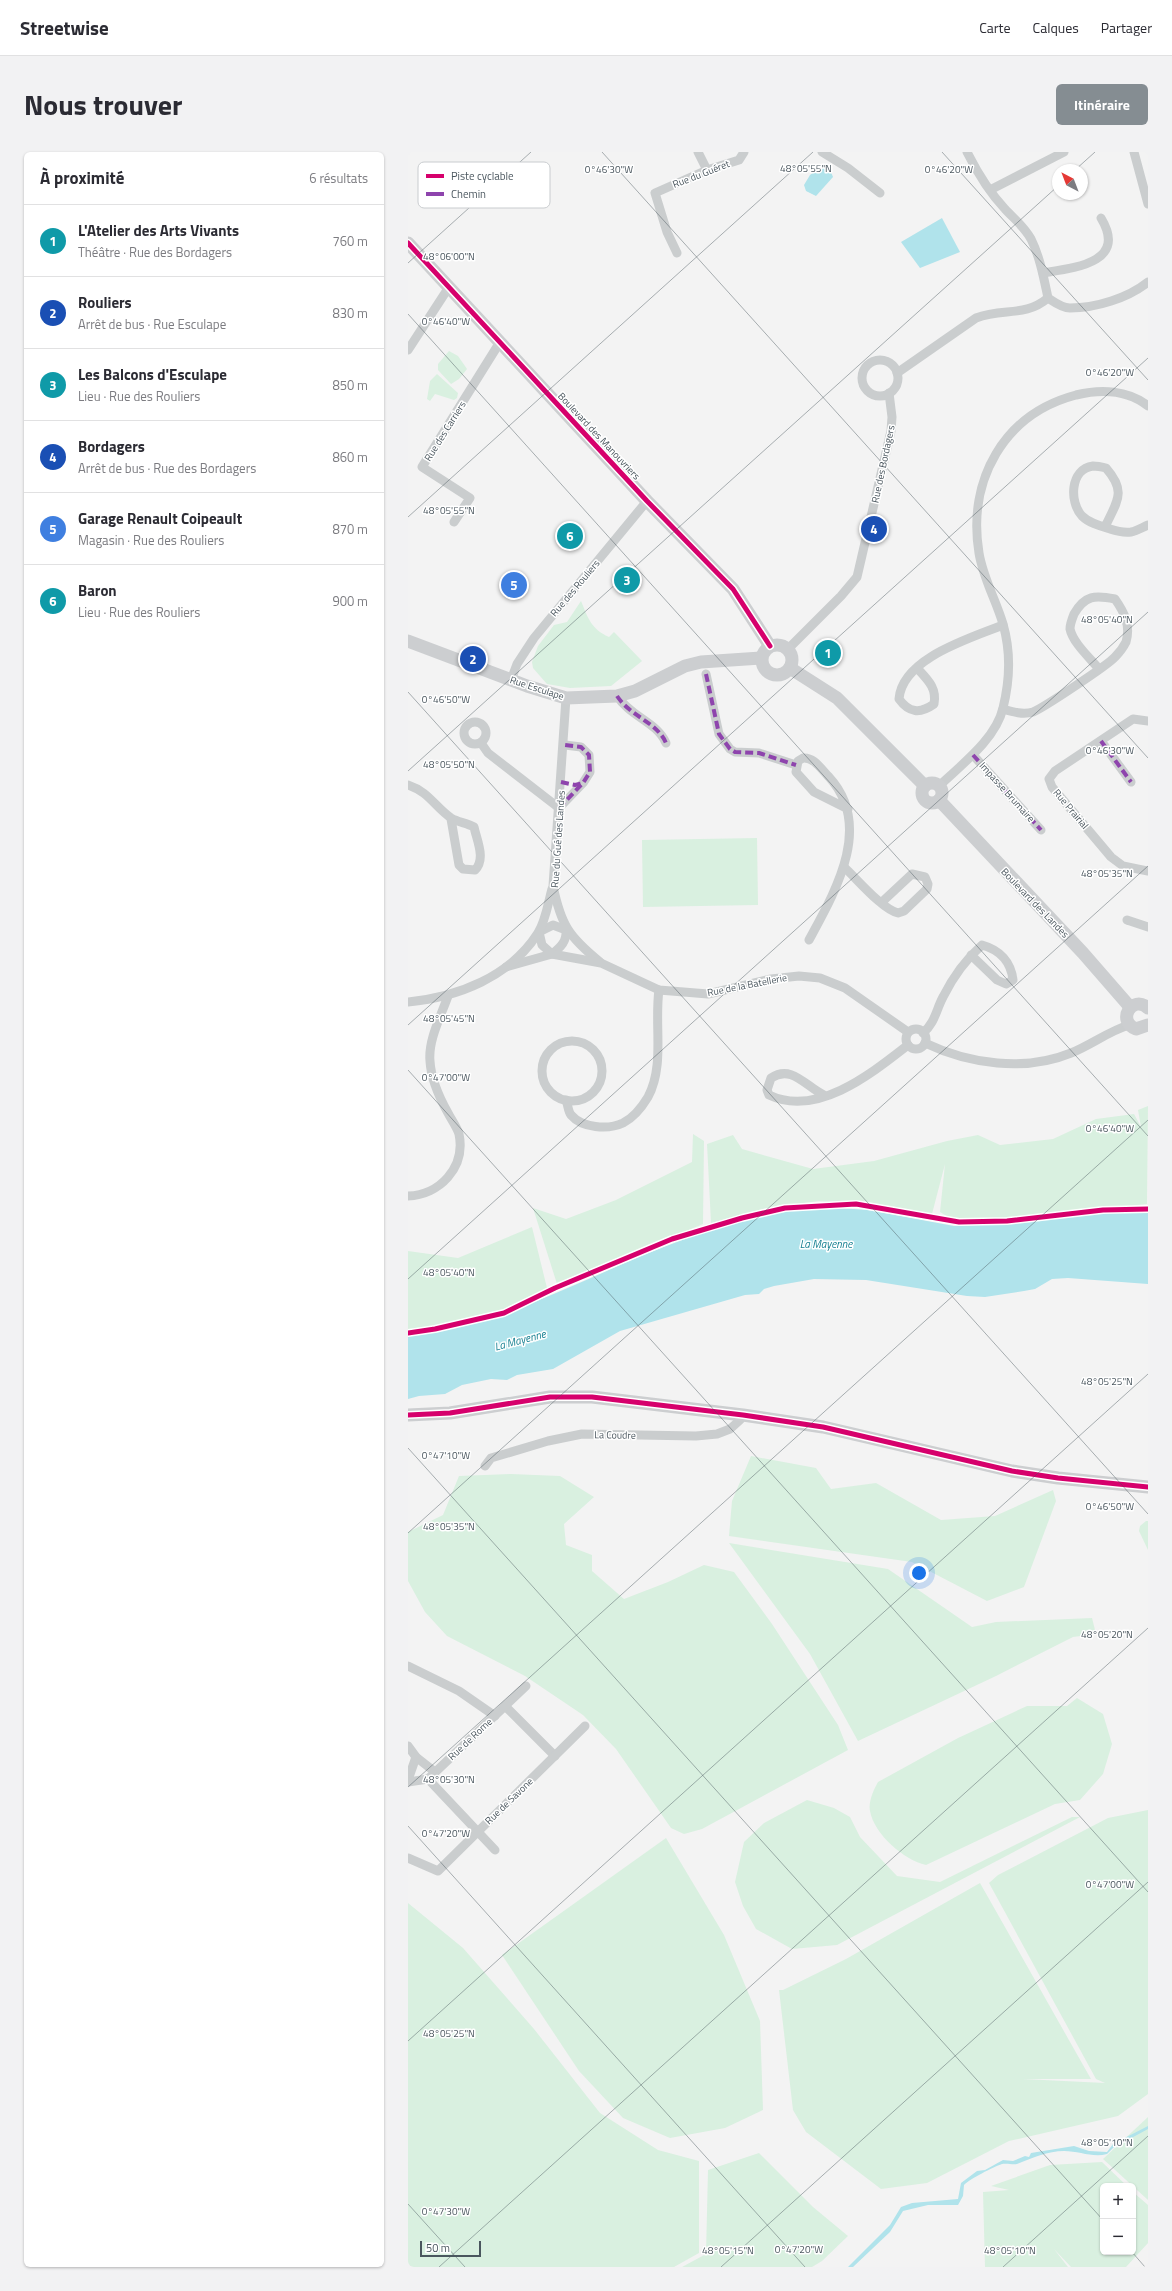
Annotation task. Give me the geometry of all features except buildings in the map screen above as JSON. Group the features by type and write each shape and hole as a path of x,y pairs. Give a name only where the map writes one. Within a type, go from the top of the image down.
{"street":[{"path":"698,152 707,170"},
{"name":"Rue du Guéret","path":"677,252 667,232 655,193 707,170 739,160 744,152"},
{"path":"822,152 833,154 880,193"},
{"path":"967,152 990,190 1004,208 1025,230 1031,240 1043,273 1048,298"},
{"path":"990,190 1064,152"},
{"path":"1134,152 1148,204"},
{"path":"1043,273 1084,265 1098,258 1106,250 1110,240 1108,230 1101,218"},
{"name":"Boulevard des Manouvriers","path":"408,243 647,501 732,589 747,608 770,646"},
{"path":"1048,298 1070,308 1101,304 1135,292 1148,282"},
{"path":"408,350 448,287"},
{"path":"897,373 976,318 996,312 1032,309 1048,298"},
{"name":"Rue des Carriers","path":"454,522 470,498 422,467 500,342"},
{"path":"880,360 891,364 897,373 896,385 889,393 877,396 867,390 862,380 865,368 869,364 880,360"},
{"path":"939,786 986,741 1003,709 1010,661 1003,625 985,577 976,532 977,509 983,486 997,451 1012,430 1029,416 1067,398 1100,391 1124,394 1147,403"},
{"name":"Rue des Bordagers","path":"788,649 841,596 857,576 891,431 892,417 889,393"},
{"path":"1105,528 1118,498 1119,487 1106,468 1092,466 1080,473 1074,483 1075,501 1081,515 1092,523 1105,528 1130,532 1148,525"},
{"name":"Rue des Rouliers","path":"511,680 517,664 534,638 647,501"},
{"path":"1003,709 1021,713 1034,712 1099,669 1115,658 1126,642 1128,624 1124,611 1115,599 1101,596 1086,599 1079,606 1072,620 1070,629 1075,639 1099,669"},
{"path":"917,668 935,689 935,697 934,704 925,710 915,712 906,707 899,699 900,690 906,677 917,668 931,657 949,647 1003,625"},
{"name":"Rue Esculape","path":"408,641 547,693 566,698 617,696 634,691 685,666 701,662 761,658"},
{"path":"779,644 788,649 792,658 790,668 782,674 771,674 763,668 761,658 770,646 779,644"},
{"path":"790,668 837,698 925,786"},
{"path":"706,674 718,734 730,749 739,752 759,753 796,765"},
{"path":"617,696 625,708 662,733 666,743"},
{"name":"Rue du Gué des Landes","path":"566,698 565,745 553,886 558,910 566,930 601,963"},
{"name":"Rue Prairial","path":"1148,721 1133,719 1055,771 1049,780 1052,787 1112,857 1123,866 1148,871"},
{"path":"1102,740 1130,782"},
{"path":"481,743 488,754 559,808 583,783 590,772 590,755 581,748 565,745"},
{"name":"Impasse Brumaire","path":"973,755 1041,830"},
{"path":"809,940 835,893 844,867 850,826 848,809 837,786 812,760 802,758 796,765 796,772 814,792 848,809"},
{"path":"561,782 575,785 583,783"},
{"path":"934,783 939,786 942,795 939,800 930,803 924,800 922,794 925,786 934,783"},
{"path":"408,784 427,794 452,819 467,823 474,827 481,859 475,870 463,869 459,865 452,819"},
{"name":"Boulevard des Landes","path":"939,800 1083,953 1130,1007"},
{"path":"844,867 882,902 893,912 898,913 904,911 927,889 928,884 925,877 912,874 882,902"},
{"name":"Rue de la Batellerie","path":"506,967 539,932 553,886"},
{"path":"1126,920 1148,927"},
{"path":"553,925 566,930 564,943 552,954 542,945 539,932 553,925"},
{"path":"923,1033 934,1021 949,986 971,955 982,945 992,948 1011,966 1013,980 1006,984 997,980 971,955"},
{"name":"Rue de la Batellerie","path":"408,1002 448,996 471,988 506,967 552,954 601,963 659,990 708,994 771,979 799,976 820,978 845,988 908,1032"},
{"path":"566,1100 570,1113 576,1119 600,1127 623,1123 640,1110 649,1095 655,1075 658,1056 656,1008 659,990"},
{"path":"408,1196 421,1196 444,1184 453,1171 460,1146 459,1133 442,1102 432,1077 430,1060 433,1040 448,996"},
{"path":"1148,1008 1137,1004 1130,1007 1126,1018 1129,1025 1136,1029 1148,1025"},
{"path":"925,1043 960,1057 999,1064 1035,1063 1068,1054 1129,1025"},
{"path":"918,1029 923,1033 925,1043 917,1049 908,1045 906,1039 908,1032 918,1029"},
{"path":"572,1041 583,1043 592,1049 599,1057 602,1068 601,1079 596,1089 588,1096 577,1100 566,1100 556,1096 548,1089 543,1079 544,1062 552,1048 561,1043 572,1041"},
{"path":"824,1095 813,1089 801,1077 784,1073 771,1078 767,1090 769,1095 795,1103 807,1102 824,1095 837,1093 865,1077 908,1045"},
{"path":"408,1415 450,1413 550,1397 592,1397 743,1415 822,1427 1012,1471 1058,1478 1148,1486"},
{"name":"La Coudre","path":"486,1466 491,1458 548,1441 582,1434 696,1436 717,1434 730,1429 740,1420 743,1415"},
{"path":"408,1666 459,1691 495,1716"},
{"name":"Rue de Rome","path":"428,1780 526,1686"},
{"path":"505,1706 555,1756"},
{"name":"Rue de Savone","path":"408,1858 438,1871 585,1726"},
{"path":"408,1746 416,1757 435,1772"},
{"path":"416,1757 408,1781 428,1780 495,1850"}],"green space":[{"path":"449,351 458,356 467,369 459,379 451,384 438,370 438,364"},
{"path":"437,374 458,393 457,398 454,400 435,394 430,401 427,399 430,381"},
{"path":"581,601 588,618 594,627 609,637 614,632 642,661 611,686 570,688 547,684 533,668 532,662 538,646 554,625 567,622"},
{"path":"757,838 758,905 643,907 642,840"},
{"path":"1148,1106 1147,1204 1005,1218 950,1218 940,1212 945,1164 932,1214 819,1201 763,1209 711,1223 707,1144 733,1135 742,1149 813,1169 874,1161 947,1141 978,1135 1000,1145 1053,1139 1096,1119 1134,1114 1141,1127 1138,1110"},
{"path":"693,1134 704,1141 703,1224 557,1284 533,1208 566,1219 616,1200 692,1162"},
{"path":"532,1227 547,1288 503,1311 408,1331 408,1251 458,1258"},
{"path":"751,1456 816,1468 831,1489 876,1483 941,1520 995,1516 1053,1490 1056,1501 1024,1587 987,1601 912,1562 729,1536 732,1501"},
{"path":"511,1474 560,1476 594,1497 564,1524 566,1545 592,1555 592,1571 624,1599 668,1582 704,1565 734,1572 772,1624 838,1725 848,1750 702,1829 684,1834 671,1828 616,1749 583,1715 525,1676 447,1636 425,1612 408,1581 408,1532 443,1515 459,1476"},
{"path":"1148,1521 1148,1550 1139,1531 1140,1526"},
{"path":"729,1543 888,1569 972,1627 996,1622 1092,1618 1096,1634 1073,1637 996,1676 858,1741 810,1654"},
{"path":"1077,1698 1103,1714 1112,1744 1103,1774 1080,1800 1055,1804 926,1865 909,1858 900,1852 891,1845 877,1828 870,1811 870,1804 878,1782 958,1738 1027,1706 1067,1706"},
{"path":"807,1800 834,1808 850,1817 860,1837 897,1876 940,1882 1072,1817 1080,1817 837,1945 792,1949 756,1929 743,1906 735,1882 744,1842 764,1823"},
{"path":"1148,1810 1148,2094 1118,2116 1009,2141 927,2183 881,2189 806,2132 793,2110 779,1990 783,1990 846,1959 980,1883 1091,2079 1023,2079 1105,2083 1096,2079 989,1883 998,1875 1108,1818"},
{"path":"666,1838 724,1935 760,2021 763,2110 725,2128 670,2138 623,2118 579,2071 502,1955"},
{"path":"408,1903 463,1948 534,2029 600,2113 658,2150 699,2161 699,2253 674,2267 408,2267"},
{"path":"1148,2117 1148,2200 1136,2189 1136,2183 1129,2183 1103,2159"},
{"path":"759,2153 813,2207 848,2236 822,2261 812,2267 682,2267 706,2254 708,2170"},
{"path":"1102,2162 1124,2183 1100,2183 1100,2255 1136,2255 1136,2195 1148,2205 1148,2243 1126,2267 1071,2267 1054,2249 1068,2267 985,2267 983,2192 1009,2190 991,2186 1050,2165"}],"water":[{"path":"821,166 831,172 833,177 816,196 806,191 804,185 810,175"},
{"path":"942,218 960,252 920,268 901,242"},
{"name":"La Mayenne","path":"823,1207 868,1210 954,1226 1002,1224 1096,1212 1148,1212 1148,1284 1068,1278 1052,1279 1035,1289 985,1297 967,1296 866,1280 814,1279 774,1286 764,1289 759,1294 745,1295 620,1331 553,1369 517,1375 507,1380 491,1379 462,1385 445,1394 419,1396 408,1399 408,1336 458,1327 507,1312 530,1304 681,1240 737,1222 794,1210"},
{"path":"1148,2126 1148,2129 1113,2148 1107,2154 1091,2155 1070,2151 1058,2151 1040,2155 1017,2164 1002,2164 993,2168 964,2185 963,2196 958,2205 928,2205 903,2211 890,2232 853,2267 848,2267 890,2225 901,2207 912,2203 958,2199 961,2183 977,2171 985,2170 1003,2160 1013,2161 1025,2156 1029,2157 1031,2153 1074,2146 1089,2151 1107,2152 1113,2144"}],"marked path":[{"path":"706,674 719,734 730,749 735,752 759,753 796,765"},
{"path":"617,696 629,709 657,730 666,743"},
{"path":"1101,741 1131,782"},
{"path":"559,808 583,783 590,772 589,755 581,747 565,745"},
{"path":"973,755 1041,830"},
{"path":"561,782 575,785 583,783"}],"cycle path":[{"path":"408,243 647,501 733,589 770,646"},
{"path":"408,1333 435,1329 504,1313 555,1288 672,1239 742,1218 785,1208 856,1204 959,1222 1007,1221 1103,1210 1148,1209"},
{"path":"408,1415 450,1413 550,1397 592,1397 743,1415 823,1427 1012,1471 1058,1478 1148,1487"}],"place":[{"name":"Bordagers","path":"874,529"},
{"name":"Baron","path":"570,536"},
{"name":"Les Balcons d'Esculape","path":"627,580"},
{"name":"Garage Renault Coipeault","path":"514,585"},
{"name":"L'Atelier des Arts Vivants","path":"828,653"},
{"name":"Rouliers","path":"473,659"}]}
